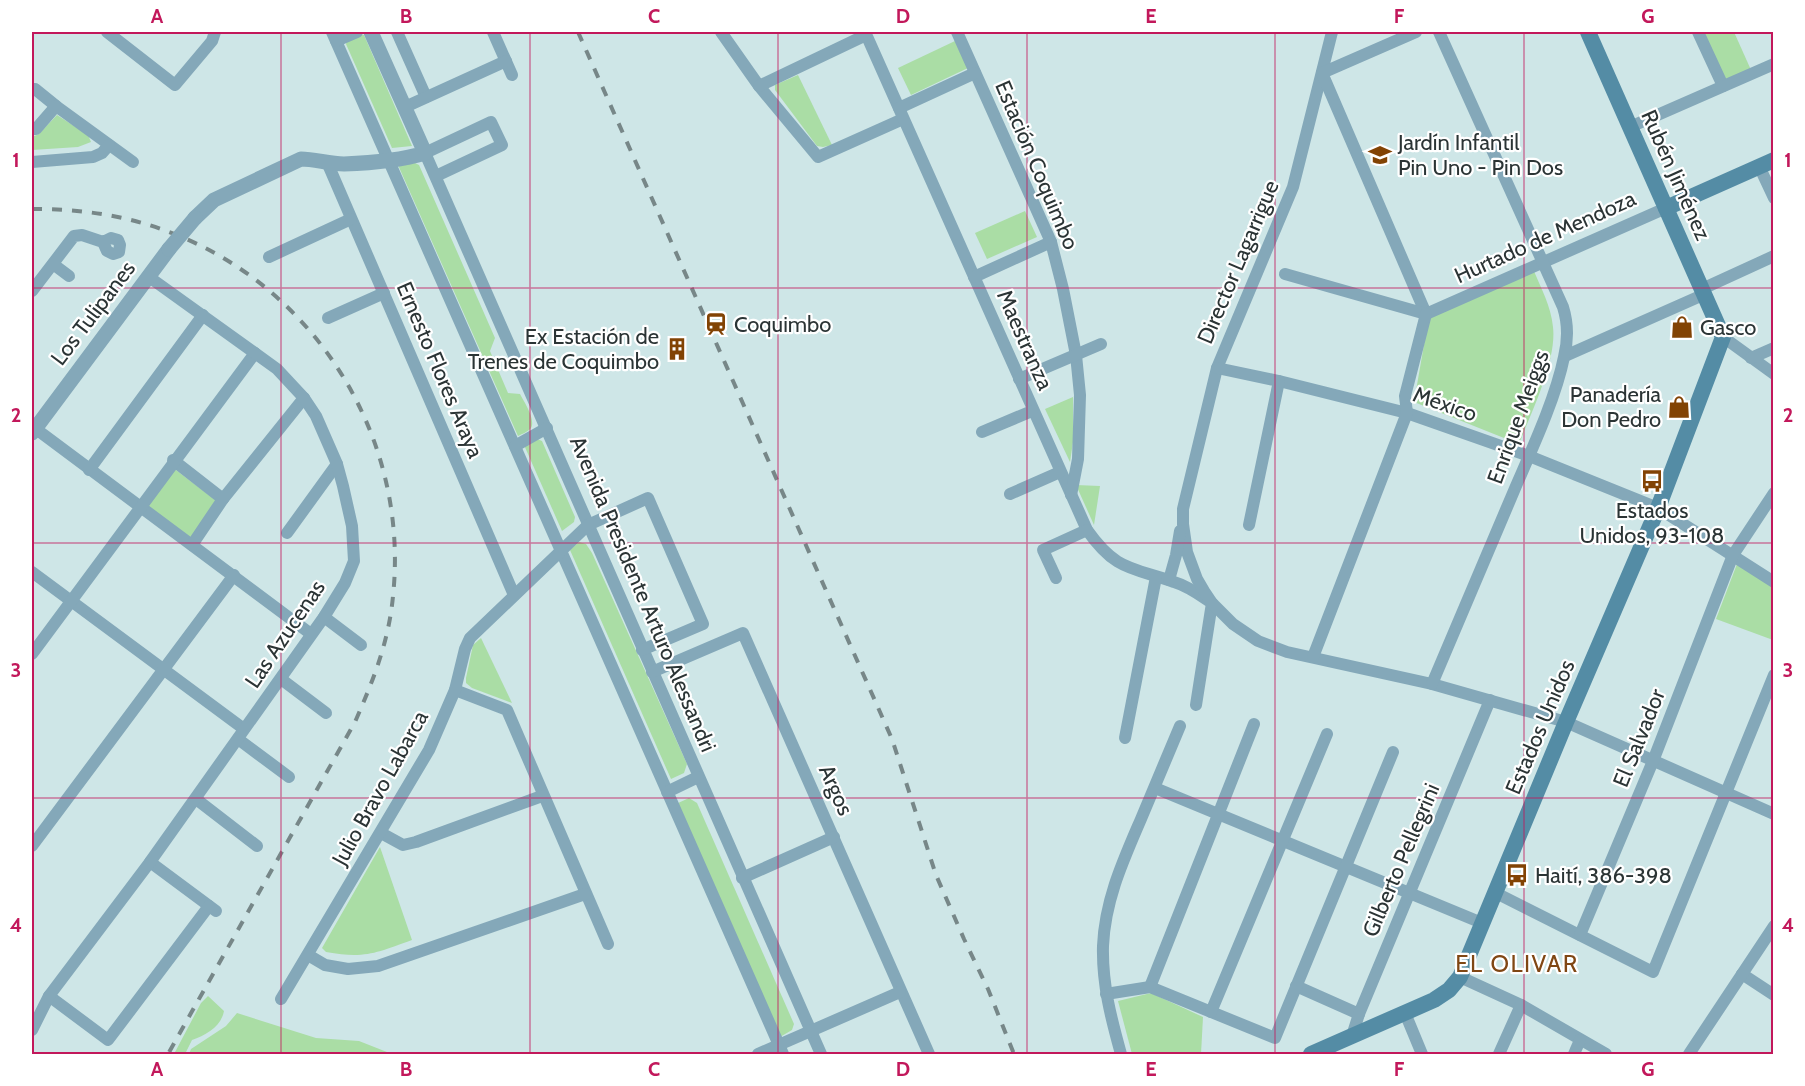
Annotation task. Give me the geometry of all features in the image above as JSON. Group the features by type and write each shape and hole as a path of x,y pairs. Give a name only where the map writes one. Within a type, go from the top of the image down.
{"main road":[{"name":"Rubén Jiménez","path":"1588,32 1723,337"},
{"name":"Hurtado de Mendoza","path":"1666,208 1766,163"},
{"name":"Estados Unidos","path":"1311,1054 1442,995 1460,977 1658,508 1723,337"}],"street":[{"path":"107,32 175,85 212,41 215,32"},
{"path":"357,32 334,36 781,1050"},
{"name":"Avenida Presidente Arturo Alessandri","path":"371,32 821,1054"},
{"path":"397,32 426,97"},
{"path":"493,32 512,75"},
{"path":"721,32 759,86 818,157 975,73"},
{"name":"Estación Coquimbo","path":"957,32 1051,242 1076,355 1080,395 1078,459 1071,496"},
{"name":"Director Lagarrigue","path":"1169,580 1176,555 1183,509 1217,368 1293,187 1332,32"},
{"path":"1313,657 1407,413 1405,396 1426,314 1322,73 1416,32"},
{"name":"Enrique Meiggs","path":"1432,684 1529,456 1557,383 1565,356 1567,319 1544,262 1439,32"},
{"path":"1698,32 1722,86"},
{"path":"759,86 866,33"},
{"name":"Maestranza","path":"866,33 1032,411 1087,530 1099,548 1130,569 1186,587 1212,603"},
{"path":"405,107 506,61"},
{"path":"1630,127 1773,64"},
{"path":"35,89 133,162"},
{"path":"32,129 36,129 56,106"},
{"path":"425,153 491,122 495,130 502,145 436,176"},
{"path":"32,162 93,157 102,153 109,145"},
{"name":"Los Tulipanes","path":"33,429 169,249 195,218 214,200 300,159 343,164 389,161 425,153"},
{"name":"Ernesto Flores Araya","path":"327,162 514,595"},
{"path":"1766,163 1773,198"},
{"name":"Hurtado de Mendoza","path":"1426,314 1666,208"},
{"path":"269,257 351,219"},
{"path":"32,291 74,236 82,235 103,242"},
{"path":"974,277 1051,242"},
{"path":"1565,356 1703,292 1773,256"},
{"path":"53,264 69,276"},
{"path":"1285,274 1426,314"},
{"name":"Las Azucenas","path":"32,1030 49,996 196,799 324,617 345,583 354,561 352,526 337,464 316,416 304,398 277,369 149,277"},
{"path":"328,318 384,293"},
{"path":"89,470 203,315"},
{"path":"1723,337 1773,374"},
{"path":"1019,379 1101,344"},
{"path":"1751,358 1773,348"},
{"path":"32,654 173,460 255,353"},
{"name":"México","path":"1217,368 1407,413 1529,456 1658,508 1773,582"},
{"path":"1249,525 1279,381"},
{"path":"192,545 223,499 304,398"},
{"path":"982,432 1032,411"},
{"name":"Avenida Presidente Arturo Alessandri","path":"515,446 547,428"},
{"path":"33,429 311,634"},
{"path":"173,460 223,499"},
{"path":"287,533 337,464"},
{"path":"1010,494 1060,472"},
{"name":"El Salvador","path":"1580,935 1653,761 1733,555 1773,493"},
{"name":"Julio Bravo Labarca","path":"281,999 429,750 455,690 470,638 588,525 648,498 703,624 642,650"},
{"name":"Director Lagarrigue","path":"1183,509 1185,538 1191,566 1212,603 1233,624 1258,641 1287,652 1432,684 1566,722 1773,814"},
{"path":"1056,578 1043,550 1087,530"},
{"path":"32,572 164,670 289,777"},
{"path":"32,846 234,575"},
{"path":"1125,738 1156,577"},
{"path":"1196,705 1212,603"},
{"path":"324,617 361,645"},
{"name":"Argos","path":"652,672 742,633 929,1054"},
{"path":"1494,892 1653,972 1773,675"},
{"path":"280,679 326,713"},
{"path":"455,690 507,710 542,796 608,944"},
{"name":"Gilberto Pellegrini","path":"1352,1036 1359,1014 1490,700"},
{"path":"1150,987 1254,724"},
{"path":"1121,1054 1106,994 1103,946 1110,896 1180,726"},
{"path":"1211,1012 1327,734"},
{"path":"1106,994 1150,987 1275,1038 1393,752"},
{"name":"Avenida Presidente Arturo Alessandri","path":"667,792 698,777"},
{"path":"1155,788 1482,923"},
{"path":"381,833 403,845 542,796"},
{"path":"196,799 257,846"},
{"path":"742,879 834,837"},
{"path":"49,996 108,1040 213,908 150,862"},
{"path":"308,955 325,965 348,969 378,966 585,894"},
{"path":"1689,1054 1773,926"},
{"path":"1742,974 1773,995"},
{"path":"1460,977 1521,1005 1606,1054"},
{"path":"1296,986 1359,1014"},
{"path":"758,1054 781,1050 810,1031 900,992"},
{"path":"1499,1054 1521,1005"},
{"path":"1405,1013 1422,1054"},
{"path":"1574,1054 1580,1040"}],"green space":[{"path":"1697,32 1734,32 1751,70 1720,84"},
{"path":"364,35 412,146 392,148 346,44 347,41"},
{"path":"955,41 968,68 911,95 898,68"},
{"path":"798,75 832,145 817,146 775,90 775,85"},
{"path":"57,115 88,135 91,142 78,147 32,150 32,137 39,134"},
{"path":"415,163 419,165 495,338 490,351 508,393 520,394 531,415 531,428 518,436 398,165"},
{"path":"1025,211 1037,237 987,259 975,233"},
{"path":"1533,269 1550,312 1553,340 1542,386 1519,444 1414,402 1429,316"},
{"path":"1073,397 1073,442 1070,462 1045,409"},
{"path":"537,439 542,441 575,517 574,522 562,531 524,445"},
{"path":"172,467 218,502 191,538 145,504"},
{"path":"1076,485 1100,486 1094,525"},
{"path":"579,542 586,544 592,553 687,764 684,773 671,779 570,550"},
{"path":"1737,564 1773,587 1773,640 1716,619"},
{"path":"481,638 512,703 472,688 466,683 473,645"},
{"path":"689,798 697,803 794,1024 792,1030 780,1037 676,804"},
{"path":"380,847 412,940 370,954 351,955 326,952 322,948"},
{"path":"1151,993 1203,1017 1201,1054 1132,1054 1118,1001"},
{"path":"208,996 224,1011 220,1022 207,1033 192,1040 185,1054 174,1054 201,1003"},
{"path":"237,1013 316,1038 359,1041 392,1054 189,1054 191,1049 226,1026"}],"railway":[{"path":"578,32 892,739 936,875 988,989 1014,1054"},
{"path":"32,209 97,213 161,229 215,253 264,286 306,326 340,372 367,424 385,479 394,536 393,596 388,629 374,676 355,722 168,1054"}],"place":[{"name":"Jardín Infantil Pin Uno - Pin Dos","path":"1380,155"},
{"name":"Coquimbo","path":"716,324"},
{"name":"Gasco","path":"1682,327"},
{"name":"Ex Estación de Trenes de Coquimbo","path":"677,349"},
{"name":"Panadería Don Pedro","path":"1679,407"},
{"name":"Estados Unidos, 93-108","path":"1652,481"},
{"name":"Haití, 386-398","path":"1517,875"}],"district":[{"name":"EL OLIVAR","path":"1517,963"}]}
